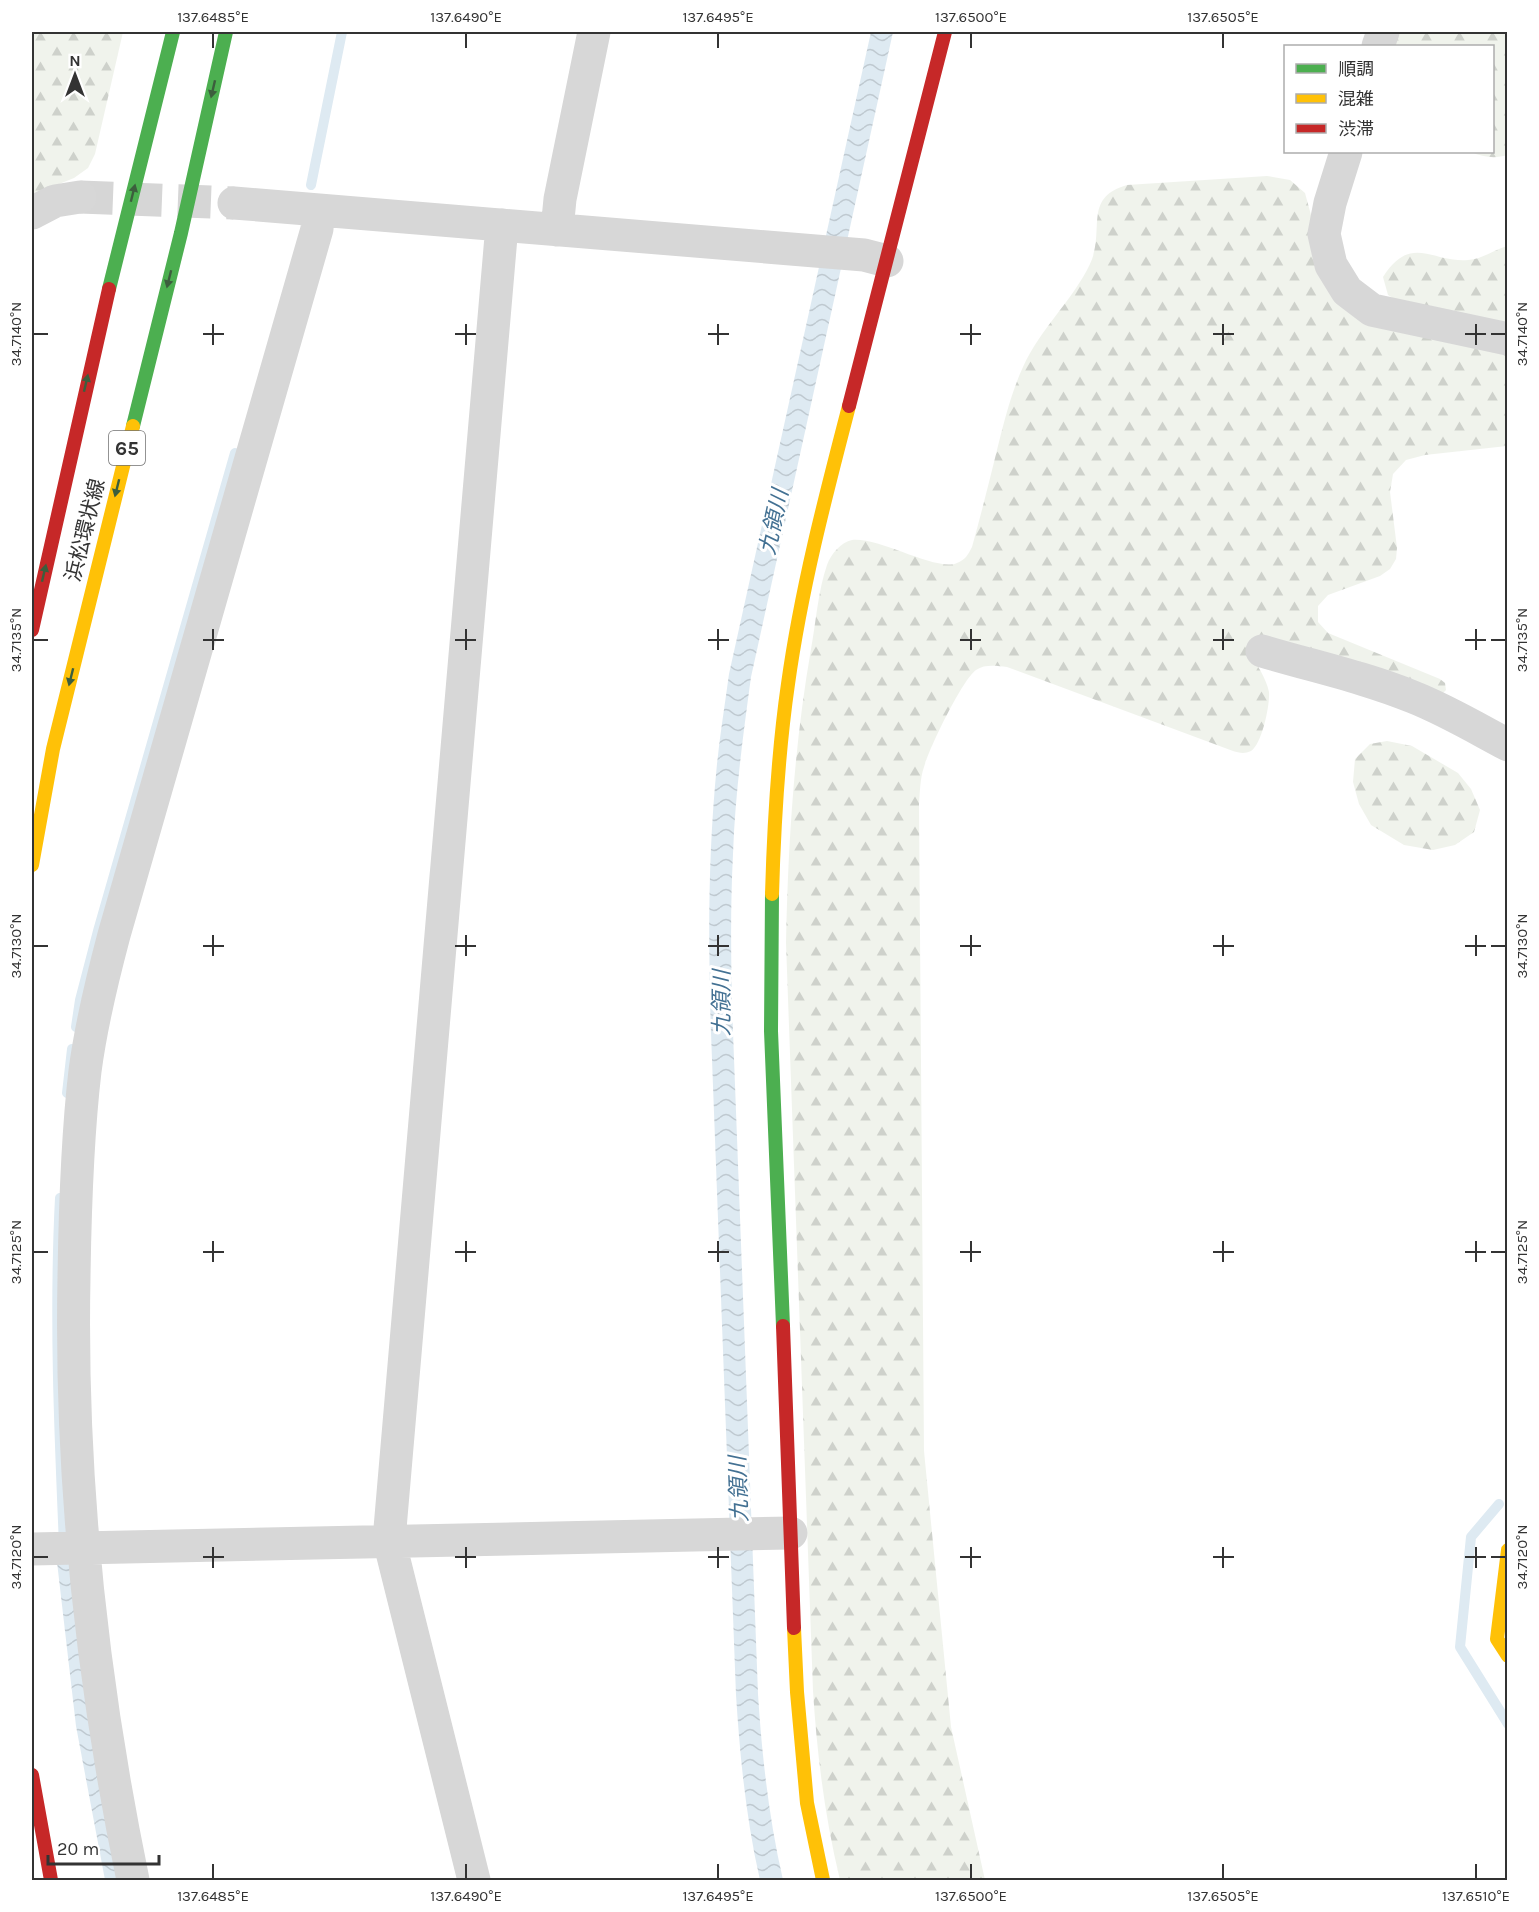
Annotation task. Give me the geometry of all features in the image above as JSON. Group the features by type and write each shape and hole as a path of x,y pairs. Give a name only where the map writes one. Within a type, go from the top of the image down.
{"street":[{"name":"浜松環状線","path":"32,630 97,337 173,32"},
{"name":"浜松環状線","path":"32,865 53,749 181,232 226,32"},
{"path":"557,230 560,200 594,32"},
{"path":"823,1881 807,1803 781,1533 769,943 771,856 778,769 803,596 825,499 945,32"},
{"path":"1346,153 1330,203 1324,234 1330,265 1347,291 1372,310 1508,339"},
{"path":"32,213 55,201 80,197"},
{"path":"234,203 864,255 886,261"},
{"path":"133,1881 104,1721 91,1628 60,1547 74,1381 75,1226 85,1071 97,1003 117,924 317,230 318,210"},
{"path":"474,1881 389,1540 502,225"},
{"path":"1262,651 1384,686 1413,697 1441,709 1508,745"},
{"path":"60,1547 781,1533"},
{"path":"1508,1550 1497,1639 1508,1656"},
{"path":"32,1775 51,1881"}],"green space":[{"path":"32,32 123,32 95,154 88,168 74,178 32,195"},
{"path":"1395,32 1507,32 1507,155 1489,157 1474,153 1494,153 1494,45 1390,45"},
{"path":"1267,176 1290,180 1305,193 1311,215 1319,270 1507,352 1507,446 1425,455 1406,460 1393,474 1390,492 1397,548 1396,559 1390,569 1380,576 1328,595 1318,606 1318,622 1328,633 1440,679 1445,683 1446,690 1442,694 1250,653 1266,682 1269,698 1267,715 1259,741 1251,751 1244,753 1233,751 1007,667 987,666 976,670 963,687 947,716 924,767 919,804 924,1451 951,1727 985,1880 840,1880 822,1786 813,1691 786,943 790,833 796,759 805,686 824,575 834,553 844,543 852,540 864,540 936,563 957,563 968,555 1011,397 1030,353 1075,290 1090,264 1100,207 1104,198 1127,185"},
{"path":"1507,246 1507,328 1406,307 1388,295 1383,277 1403,256 1422,253 1455,260 1468,260"},
{"path":"1387,741 1412,746 1458,773 1471,789 1480,810 1474,832 1455,845 1433,850 1404,845 1371,825 1359,804 1353,782 1355,759 1370,744"}],"water":[{"name":"九領川","path":"871,32 893,32 751,677 734,832 731,921 732,1010 758,1694 767,1788 783,1880 760,1880 744,1788 736,1695 710,999 709,932 714,797 729,674"},
{"path":"73,1561 121,1880 105,1880 76,1726 57,1562"}],"waterway":[{"path":"311,185 342,32"},
{"path":"76,1027 80,1000 98,931 235,453"},
{"path":"67,1093 72,1049"},
{"path":"60,1198 57,1328 64,1545"},
{"path":"1499,1504 1471,1537 1460,1647 1508,1724"}],"tunnel":[{"path":"80,197 234,203"}],"traffic: fast":[{"path":"109,289 173,32"},
{"path":"133,426 181,233 226,32"},
{"path":"772,894 771,1031 783,1326"}],"traffic: slow":[{"path":"772,894 779,762 793,649 814,544 849,406"},
{"path":"32,865 53,749 133,426"},
{"path":"1508,1550 1497,1639 1508,1656"},
{"path":"794,1628 807,1803 823,1880"}],"traffic: jam":[{"path":"849,406 945,32"},
{"path":"32,630 109,289"},
{"path":"783,1326 794,1628"},
{"path":"32,1775 51,1880"}]}
